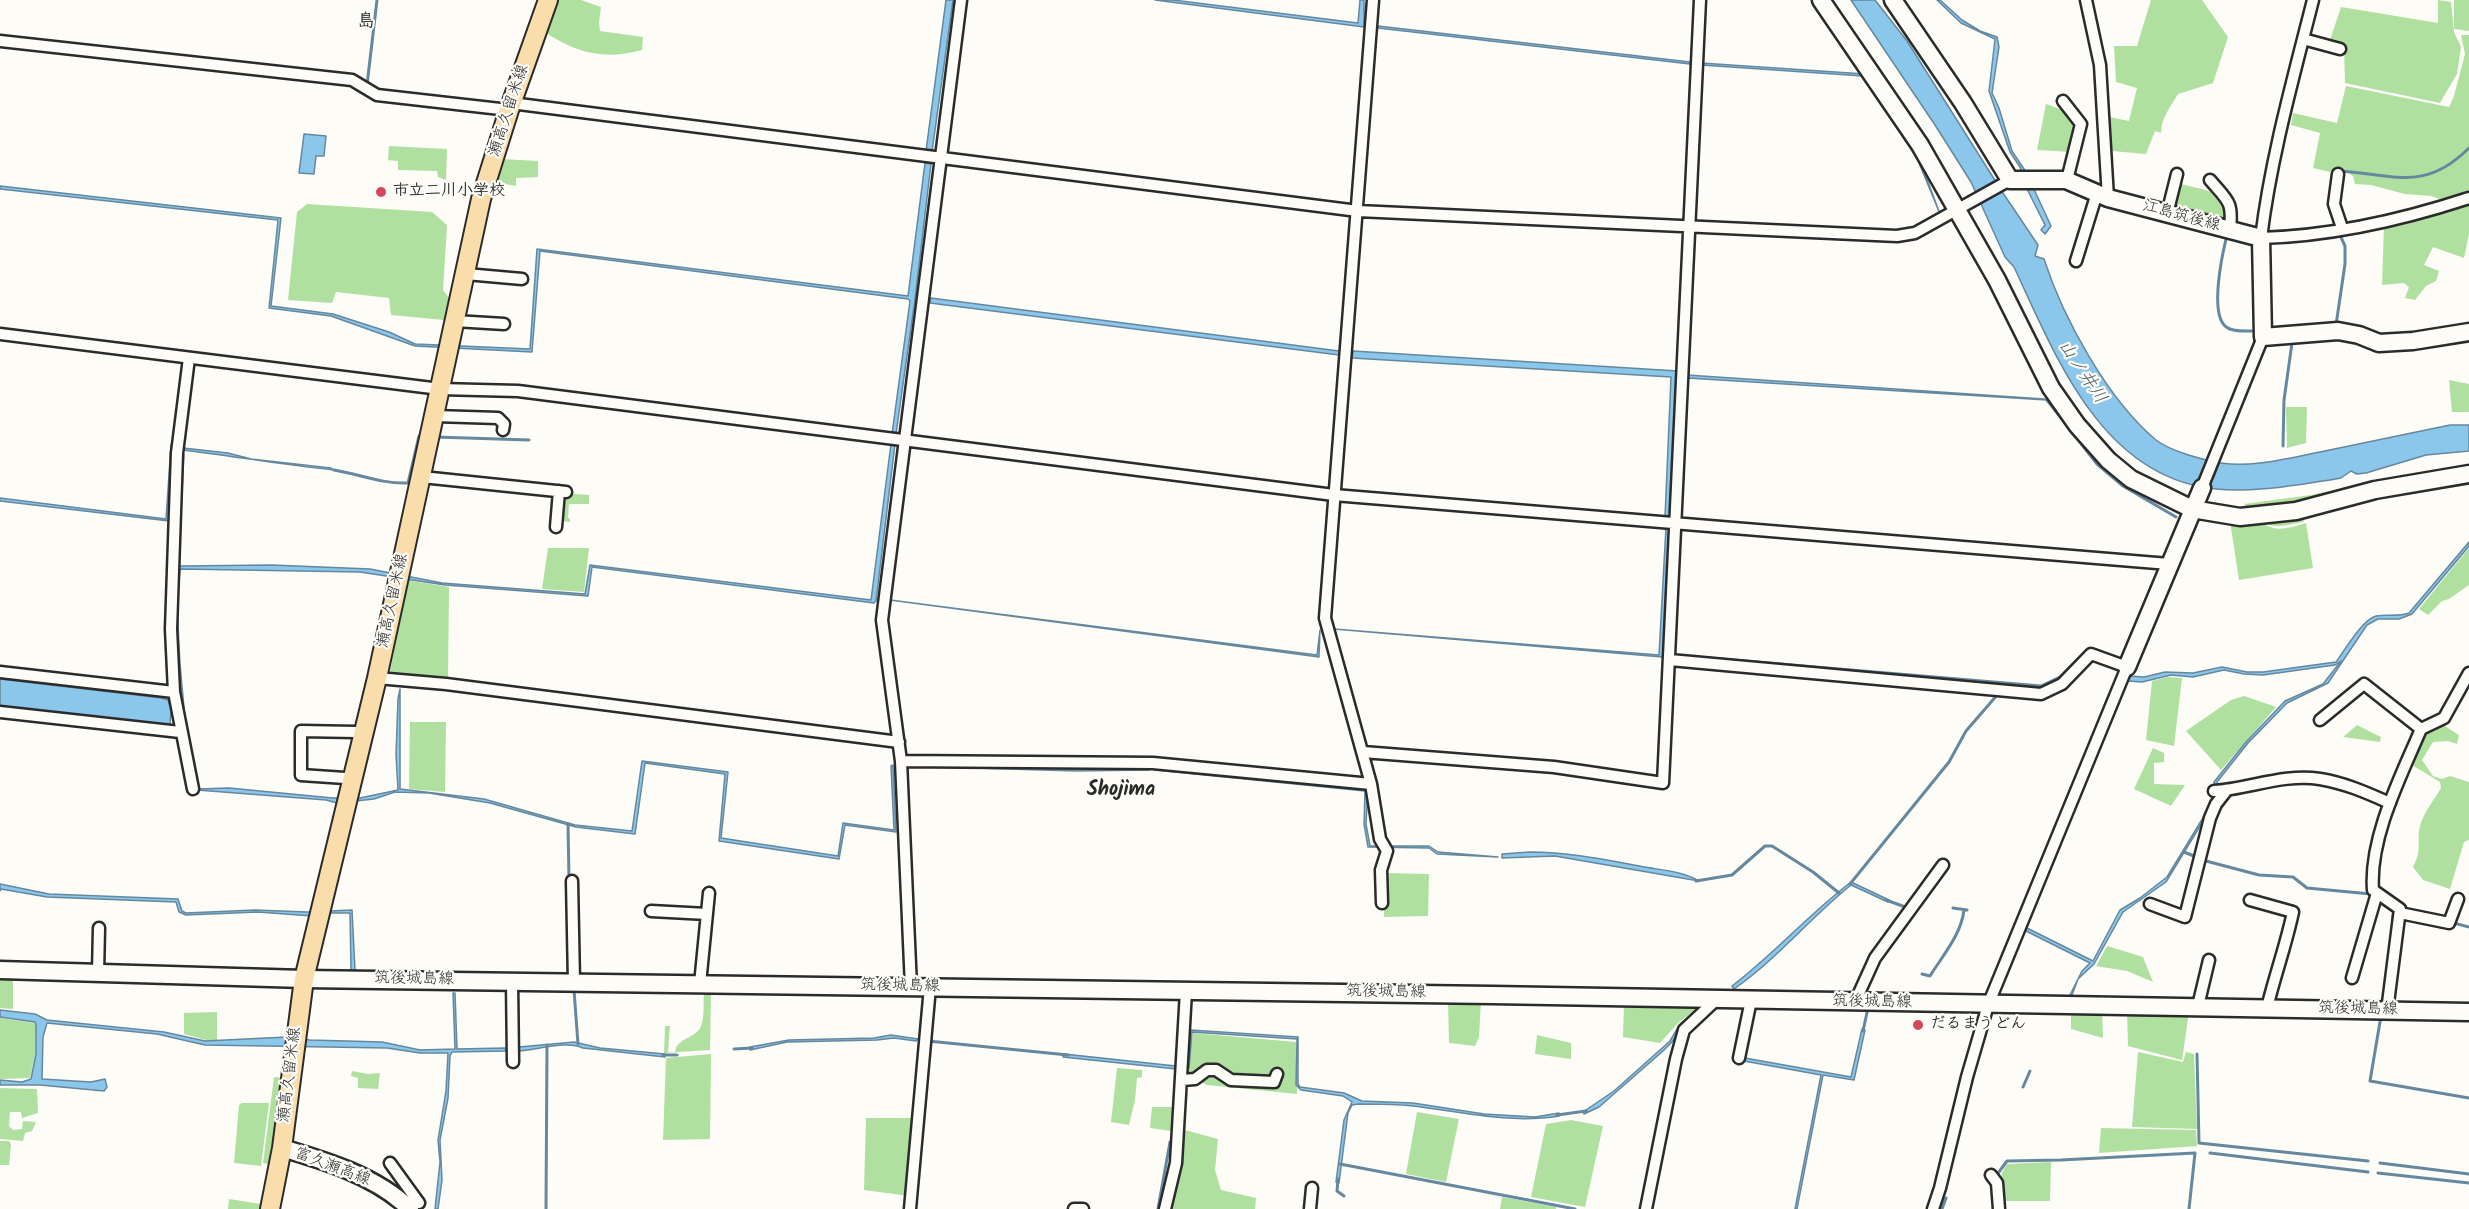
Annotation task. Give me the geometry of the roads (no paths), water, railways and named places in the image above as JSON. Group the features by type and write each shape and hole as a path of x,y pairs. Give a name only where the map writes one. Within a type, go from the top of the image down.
{"main road":[{"name":"瀬高久留米線","path":"270,1209 282,1148 304,979 377,678 481,199 510,107 548,0"},
{"path":"1821,0 1920,145 1997,280 2051,388 2077,425 2108,460 2131,479 2192,509 2240,517 2296,511 2375,490 2469,474"},
{"path":"1893,0 1963,103 2006,182"},
{"name":"江島筑後線","path":"2006,182 2067,180 2102,195 2261,238"},
{"path":"2261,238 2263,337 2337,331 2359,335 2379,343 2413,341 2469,332"},
{"path":"2127,667 2202,488"},
{"name":"筑後城島線","path":"0,970 304,979 1751,999 2469,1012"},
{"name":"富久瀬高線","path":"282,1148 319,1159 367,1179 415,1206"}],"street":[{"path":"911,987 901,761 882,621 961,0"},
{"path":"1374,0 1324,618 1363,752 1380,840 1387,851 1381,870 1382,903"},
{"path":"1363,752 1554,767 1663,783 1700,0"},
{"path":"2076,261 2102,195 2100,65 2086,0"},
{"path":"2313,0 2278,138 2261,238 2294,237 2376,224 2416,215 2469,198"},
{"path":"2303,39 2340,50"},
{"path":"0,41 352,80 377,94 510,107 1358,211 1897,236 1915,233 2006,182"},
{"path":"2063,101 2081,124 2067,180"},
{"path":"2167,214 2176,174"},
{"path":"2337,174 2334,204 2342,228"},
{"path":"2210,180 2230,203 2232,208 2230,230"},
{"path":"466,274 506,283 522,279"},
{"path":"455,321 504,324"},
{"path":"0,334 440,388 518,391 1334,495 2169,564"},
{"path":"2202,488 2263,337"},
{"path":"189,358 177,453 171,628 174,692 192,789"},
{"path":"435,416 498,418 504,424 503,430"},
{"path":"422,477 562,492 556,527"},
{"path":"1670,660 2041,694 2062,684 2091,654 2127,667 1988,1005 1933,1209"},
{"path":"0,672 174,692"},
{"path":"2387,1011 2400,909 2373,890 2371,874 2390,803 2421,729 2444,718 2469,673"},
{"path":"377,678 446,684 899,742"},
{"path":"2320,720 2364,684 2421,729"},
{"path":"0,712 180,732"},
{"path":"352,781 345,778 301,775 301,731 356,732 362,735"},
{"path":"901,761 1153,763 1371,784"},
{"path":"2214,792 2253,784 2318,778 2352,787 2390,803"},
{"path":"2150,904 2185,917 2210,818 2216,804 2227,790"},
{"path":"1855,1002 1875,958 1942,865"},
{"path":"572,881 574,982"},
{"path":"700,984 709,893"},
{"path":"2352,978 2377,893"},
{"path":"2400,913 2449,923 2458,899"},
{"path":"2250,900 2293,912 2285,950 2275,974 2267,1008"},
{"path":"651,911 707,914"},
{"path":"98,973 99,928"},
{"path":"2198,1006 2209,960"},
{"path":"512,981 513,1062"},
{"path":"910,1209 930,987"},
{"path":"1165,1209 1176,1163 1186,991"},
{"path":"1646,1209 1676,1059 1684,1030 1717,999"},
{"path":"1739,1058 1751,999"},
{"path":"1182,1080 1194,1079 1207,1070 1216,1070 1231,1080 1275,1082 1277,1074"},
{"path":"390,1163 415,1206"},
{"path":"1991,1175 1997,1183 1999,1209"},
{"path":"1310,1209 1312,1188"},
{"path":"1074,1209 1083,1209"}],"water":[{"path":"946,0 953,0 932,152 926,151"},
{"path":"1155,0 1173,0 1358,23 1360,0 1364,0 1364,27"},
{"name":"山ノ井川","path":"1851,0 1875,0 1907,41 2038,245 2035,256 2044,259 2063,307 2089,357 2121,403 2156,440 2170,448 2196,457 2221,463 2245,464 2283,459 2450,425 2469,425 2469,451 2426,455 2366,473 2357,474 2351,471 2341,478 2330,480 2244,490 2216,489 2176,480 2142,462 2113,438 2088,408 2066,374 2014,267 2005,257 1971,182"},
{"path":"1937,0 1940,0 1962,20 1980,31 1997,37 1999,47 1992,93 2012,151 2026,172 2051,226 2045,234 2041,230 2045,225 2028,191 2020,167 2010,152 1989,91 1995,39 1961,23"},
{"path":"1378,26 1690,62 1690,64 1378,28"},
{"path":"1701,63 1865,74 1919,158 1940,214 1917,158 1863,76 1701,65"},
{"path":"304,134 326,136 324,156 316,156 314,174 299,173"},
{"path":"925,163 931,164 896,434 892,434 910,301 908,299 540,251 532,352 415,346 331,316 269,308 278,220 0,189 0,186 281,218 271,306 333,314 389,332 415,344 530,349 537,249 908,296"},
{"path":"931,298 1339,351 1339,355 930,303"},
{"path":"1353,351 1678,371 1670,517 1665,517 1671,377 1352,358"},
{"path":"1687,375 2044,399 2047,400 1687,378"},
{"path":"891,444 895,444 874,603 592,567 588,596 445,585 360,572 180,569 177,606 185,718 177,652 176,596 177,567 272,565 370,569 442,583 585,594 590,565 871,600"},
{"path":"171,445 174,445 169,521 0,501 0,498 166,519"},
{"path":"183,448 331,468 334,470 183,450"},
{"path":"1666,527 1669,527 1663,651 1665,651 1662,657 1334,629 1659,655"},
{"path":"2469,542 2469,546 2412,614 2399,619 2378,619 2367,625 2328,683 2287,703 2248,743 2217,782 2218,788 2214,782 2246,742 2285,701 2323,684 2341,661 2335,665 2263,675 2224,670 2193,677 2171,675 2142,682 2128,681 2130,676 2144,677 2165,672 2193,673 2222,667 2247,672 2263,672 2336,662 2371,618 2409,613"},
{"path":"890,600 1317,655 1320,630 1319,657"},
{"path":"0,679 162,698 168,700 171,710 170,724 164,726 0,707"},
{"path":"400,689 400,789 484,799 575,825 632,831 642,761 728,772 721,838 838,856 843,823 894,830 891,766 893,765 896,832 845,825 839,859 719,841 725,774 645,763 635,834 576,827 490,803 429,793 395,792 374,799 337,803 326,800 197,790 185,720 198,789 229,788 333,798 360,798 398,790 396,755"},
{"path":"907,766 1149,770 1076,771"},
{"path":"1155,768 1366,788 1368,789 1366,824 1370,846 1429,846 1438,852 1498,857 1437,854 1429,848 1368,847 1364,824 1365,791 1155,770"},
{"path":"2212,803 2166,882 2123,912 2094,964 2078,979 2090,963 2024,930 2025,927 2093,961 2120,910 2167,877"},
{"path":"1559,853 1602,859 1687,875 1699,881 1555,856 1502,858 1502,854"},
{"path":"1851,882 1889,900 1888,902 1851,885 1765,965 1734,989 1732,986"},
{"path":"0,884 49,894 178,899 182,911 186,913 352,910 355,970 351,970 350,913 326,913 312,916 258,912 186,915 179,912 176,902 47,897 1,889 0,891"},
{"path":"453,993 455,993 457,1049 505,1048 506,1051 452,1052 450,1056 448,1098 440,1140 442,1180 438,1209 435,1209 440,1162 438,1140 446,1091 448,1053 420,1053 387,1048 205,1045 157,1034 47,1023 43,1037 42,1079 91,1082 105,1079 107,1087 104,1091 40,1085 0,1085 0,1080 22,1082 31,1079 36,1054 36,1025 35,1022 0,1017 0,1010 35,1014 47,1020 164,1032 205,1041 287,1037 382,1042 420,1050 455,1049"},
{"path":"1703,1005 1684,1024 1663,1051 1599,1107 1584,1114 1583,1112 1614,1091 1670,1041 1680,1024"},
{"path":"1862,1029 1865,1030 1854,1080 1823,1075 1797,1209 1795,1209 1821,1075 1744,1061 1745,1058 1851,1077"},
{"path":"1190,1030 1298,1037 1298,1084 1300,1087 1344,1093 1362,1101 1413,1103 1484,1114 1535,1117 1559,1113 1559,1116 1522,1119 1406,1105 1352,1105 1348,1113 1339,1183 1336,1182 1344,1120 1352,1102 1343,1096 1301,1090 1296,1085 1297,1039 1192,1032 1189,1068 1187,1068"},
{"path":"891,1035 918,1039 916,1041 894,1038 787,1042 750,1050 750,1047 789,1040 874,1038"},
{"path":"574,1042 600,1048 665,1054 665,1057 569,1045 519,1051 519,1047"},
{"path":"1064,1054 1176,1066 1176,1069 1063,1057"}],"waterway":[{"path":"367,85 377,0"},
{"path":"411,104 429,107"},
{"path":"2339,171 2407,178 2422,176 2453,162 2469,148"},
{"path":"2336,325 2345,264 2345,246 2339,233"},
{"path":"2226,239 2218,284 2218,309 2225,326 2238,331 2252,331"},
{"path":"2283,446 2284,400 2292,343"},
{"path":"2047,400 2097,464 2123,486 2176,517"},
{"path":"334,470 379,480 408,483 419,436"},
{"path":"435,437 529,440"},
{"path":"179,455 183,455 179,541"},
{"path":"1673,655 2041,686 2060,677 2078,659 2081,659"},
{"path":"1850,884 1949,762 1966,731 1998,694"},
{"path":"568,824 569,880"},
{"path":"1696,881 1732,875 1765,846 1772,846 1813,872 1839,893"},
{"path":"2184,852 2206,861 2259,875 2293,877 2307,888 2371,894"},
{"path":"1886,900 1908,908"},
{"path":"1953,908 1967,910"},
{"path":"1922,974 1930,976 1946,952 1959,928 1964,910"},
{"path":"2392,929 2393,915"},
{"path":"2450,922 2469,927"},
{"path":"574,990 578,1044"},
{"path":"1863,1031 1868,1008"},
{"path":"2381,1016 2370,1081 2469,1098"},
{"path":"928,1041 1068,1055"},
{"path":"546,1209 547,1045"},
{"path":"734,1049 752,1048"},
{"path":"2197,1054 2199,1143 2368,1161"},
{"path":"663,1055 677,1055"},
{"path":"2023,1087 2030,1071"},
{"path":"1557,1115 1586,1111"},
{"path":"1158,1209 1170,1142"},
{"path":"1996,1176 2007,1161 2195,1153 2189,1209"},
{"path":"2210,1153 2368,1172"},
{"path":"2380,1163 2469,1174"},
{"path":"1340,1164 1575,1209"},
{"path":"2378,1173 2469,1183"},
{"path":"1338,1179 1337,1191 1344,1196"},
{"path":"1942,1209 1946,1198"}],"place":[{"name":"市立二川小学校","path":"381,192"},
{"name":"だるまうどん","path":"1918,1025"}],"district":[{"name":"島","path":"366,23"},
{"name":"Shojima","path":"1121,792"}]}
